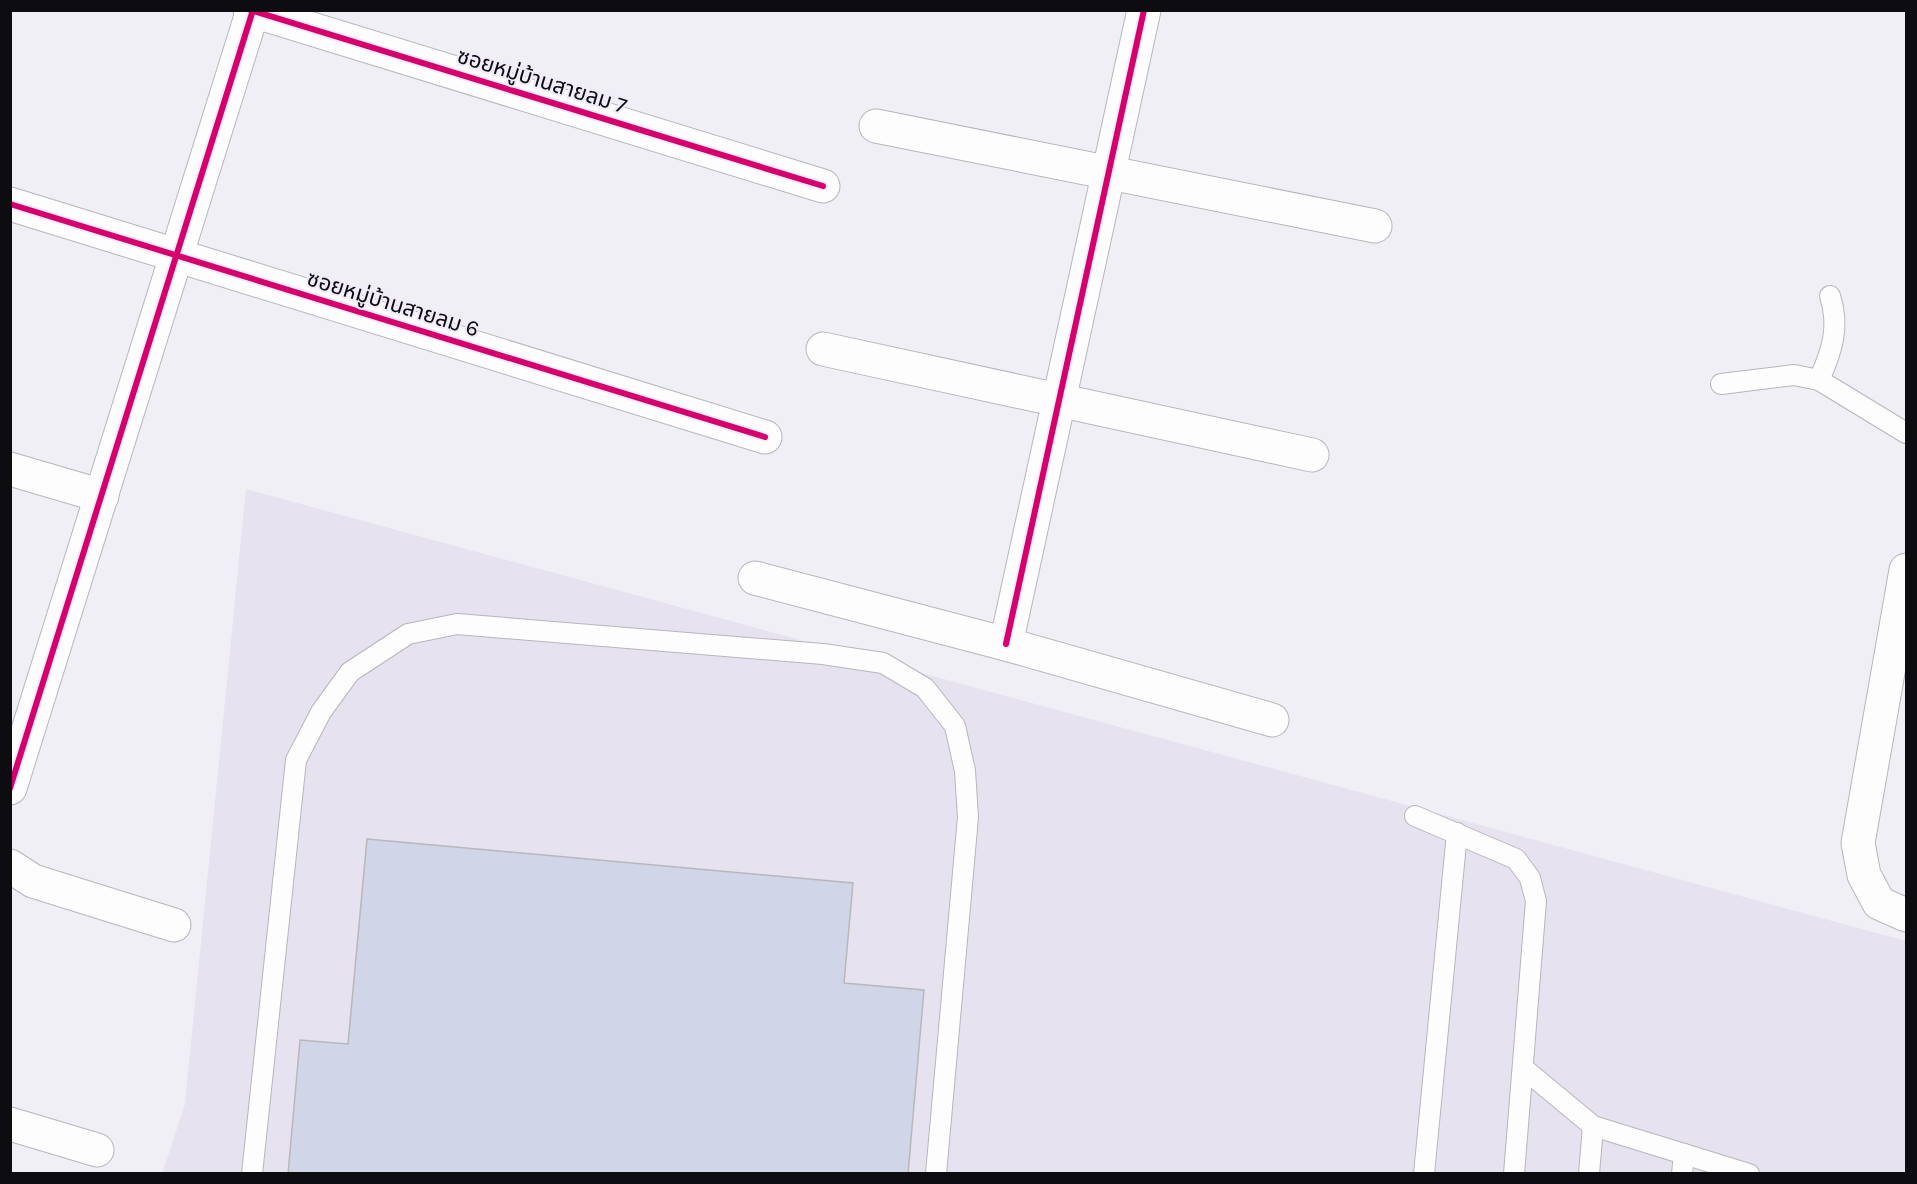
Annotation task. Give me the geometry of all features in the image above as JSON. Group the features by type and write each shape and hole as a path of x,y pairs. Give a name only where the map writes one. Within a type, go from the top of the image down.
{"street":[{"path":"1006,644 1144,10"},
{"path":"10,788 16,752 102,496 252,11"},
{"name":"ซอยหมู่บ้านสายลม 7","path":"252,11 823,186"},
{"path":"876,126 1375,226"},
{"name":"ซอยหมู่บ้านสายลม 6","path":"10,204 765,437"},
{"path":"823,349 1312,455"},
{"path":"10,469 102,496"},
{"path":"1906,570 1858,843 1864,875 1879,903 1906,915"},
{"path":"755,578 1006,644 1272,720"},
{"path":"10,866 33,881 174,925"},
{"path":"10,1124 97,1150"}],"lane":[{"path":"1819,380 1832,349 1836,328 1830,296"},
{"path":"1721,384 1794,375 1819,380 1906,433"},
{"path":"252,1173 296,760 321,712 350,672 408,634 457,624 823,654 883,663 925,688 955,726 965,771 968,817 936,1173"},
{"path":"1415,816 1516,859 1530,878 1536,901 1514,1173"},
{"path":"1424,1173 1457,833"},
{"path":"1523,1068 1593,1126 1683,1164 1749,1173"},
{"path":"1589,1173 1593,1126"}],"shaded area":[{"path":"246,489 1906,941 1906,1173 162,1174 185,1104"}],"building":[{"path":"367,839 853,883 844,983 924,990 908,1174 288,1174 300,1040 348,1044"}],"cycle path":[{"path":"250,10 823,186"},
{"path":"10,788 253,10"},
{"path":"1006,644 1144,10"},
{"path":"10,204 765,437"}]}
